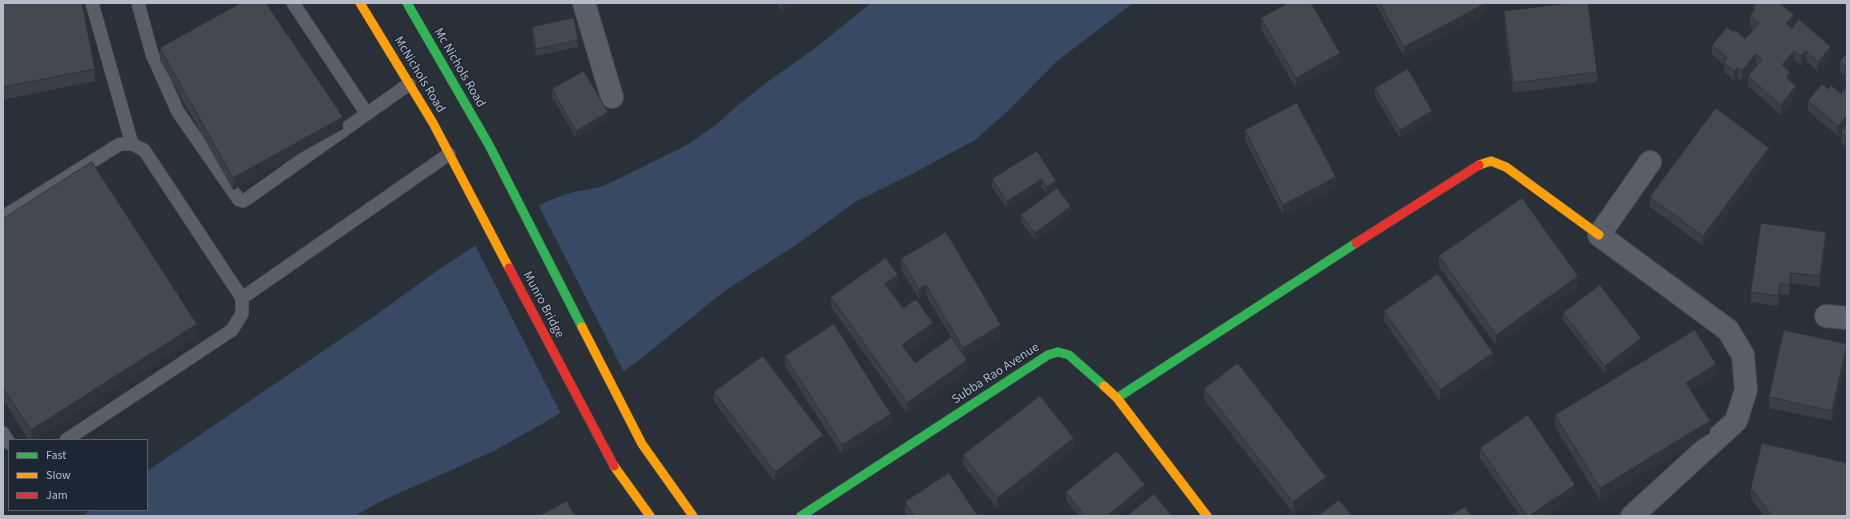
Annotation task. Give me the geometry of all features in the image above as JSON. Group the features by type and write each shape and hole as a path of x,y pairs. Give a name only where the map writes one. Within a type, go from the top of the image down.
{"main road":[{"name":"McNichols Road","path":"360,3 433,123 451,158"},
{"name":"Mc Nichols Road","path":"407,3 489,145"},
{"name":"Munro Bridge","path":"489,145 642,444 693,516"},
{"name":"Munro Bridge","path":"451,158 610,460 650,516"},
{"path":"1117,398 1475,166 1491,161 1506,166 1599,235"},
{"name":"Subba Rao Avenue","path":"801,516 1048,355 1058,352 1069,354 1117,398 1207,516"}],"street":[{"path":"584,3 612,97"},
{"path":"1632,516 1736,421 1746,390 1743,354 1728,330 1599,235 1650,162"}],"lane":[{"path":"92,3 132,144"},
{"path":"138,3 152,54 178,112 239,200 242,201 409,84"},
{"path":"293,3 367,114"},
{"path":"3,217 120,144 132,144 144,150 242,298 242,314 232,330 68,439"},
{"path":"242,298 451,158"}],"water":[{"path":"871,3 1133,3 1056,62 1010,109 975,140 912,174 855,202 796,245 726,290 634,364 554,417 494,451 379,502 355,516 82,516 90,511 148,511 148,470 376,315 438,270 527,212 550,200 573,192 597,188 608,184 687,145 717,124 738,105 770,80 814,49"}],"pier":[{"path":"538,204 624,372 561,414 474,243"}],"building":[{"path":"3,3 82,3 95,69 3,87"},
{"path":"241,3 266,3 343,117 233,178 160,48"},
{"path":"1288,3 1311,3 1340,53 1296,78 1261,18"},
{"path":"1380,3 1486,3 1404,47"},
{"path":"1572,3 1588,3 1597,72 1513,83 1504,11"},
{"path":"1757,3 1780,3 1794,15 1786,23 1792,28 1799,19 1831,47 1818,62 1806,51 1801,56 1794,51 1782,65 1790,72 1786,77 1796,86 1781,105 1748,76 1762,59 1756,54 1742,71 1738,67 1734,71 1724,62 1727,58 1712,45 1727,27 1734,32 1735,30 1745,39 1759,23 1750,15 1755,10 1753,8"},
{"path":"574,18 578,40 536,49 532,27"},
{"path":"1847,53 1847,67 1840,61"},
{"path":"1408,69 1432,111 1400,130 1375,88"},
{"path":"584,71 608,112 576,131 552,89"},
{"path":"1822,84 1828,89 1831,85 1841,94 1847,87 1847,116 1838,126 1808,101"},
{"path":"1297,103 1336,177 1283,205 1245,130"},
{"path":"1716,108 1769,148 1703,236 1650,197"},
{"path":"1847,125 1847,138 1841,132"},
{"path":"1037,151 1056,181 1046,187 1042,179 1007,201 992,179"},
{"path":"92,162 197,324 31,430 3,388 3,219"},
{"path":"1057,188 1071,206 1035,233 1021,215"},
{"path":"1522,198 1578,276 1496,335 1439,256"},
{"path":"1761,223 1826,232 1820,276 1791,273 1789,285 1780,283 1778,296 1751,292"},
{"path":"946,232 1001,325 963,348 926,285 919,289 901,259"},
{"path":"886,258 898,275 885,284 903,308 916,299 933,323 902,345 915,363 951,337 967,360 907,403 831,297"},
{"path":"1438,274 1493,353 1440,390 1384,311"},
{"path":"1600,285 1641,338 1605,366 1563,313"},
{"path":"834,324 891,414 842,445 785,356"},
{"path":"1695,330 1716,364 1686,383 1710,421 1600,488 1555,415"},
{"path":"1784,330 1847,344 1832,411 1769,397"},
{"path":"763,356 823,435 775,472 714,392"},
{"path":"1238,363 1326,477 1293,502 1204,389"},
{"path":"1040,396 1074,438 997,498 963,455"},
{"path":"1528,415 1575,485 1527,516 1480,448"},
{"path":"1762,443 1847,463 1847,516 1772,516 1751,488"},
{"path":"1117,451 1145,485 1107,516 1085,516 1066,492"},
{"path":"949,473 978,516 914,516 905,502"},
{"path":"1154,494 1172,516 1127,516"},
{"path":"1339,500 1352,516 1318,516"},
{"path":"567,501 575,516 539,516"},
{"path":"1465,507 1471,516 1451,516 1451,515"}],"traffic: fast":[{"path":"407,3 489,145 582,327"},
{"path":"1117,398 1356,243"},
{"path":"801,516 1048,355 1058,352 1069,355 1104,386"}],"traffic: slow":[{"path":"360,3 433,123 509,268"},
{"path":"1479,165 1491,161 1506,167 1599,235"},
{"path":"582,327 642,444 693,516"},
{"path":"1104,386 1117,398 1207,516"},
{"path":"614,466 650,516"}],"traffic: jam":[{"path":"1356,243 1479,165"},
{"path":"509,268 614,466"}]}
